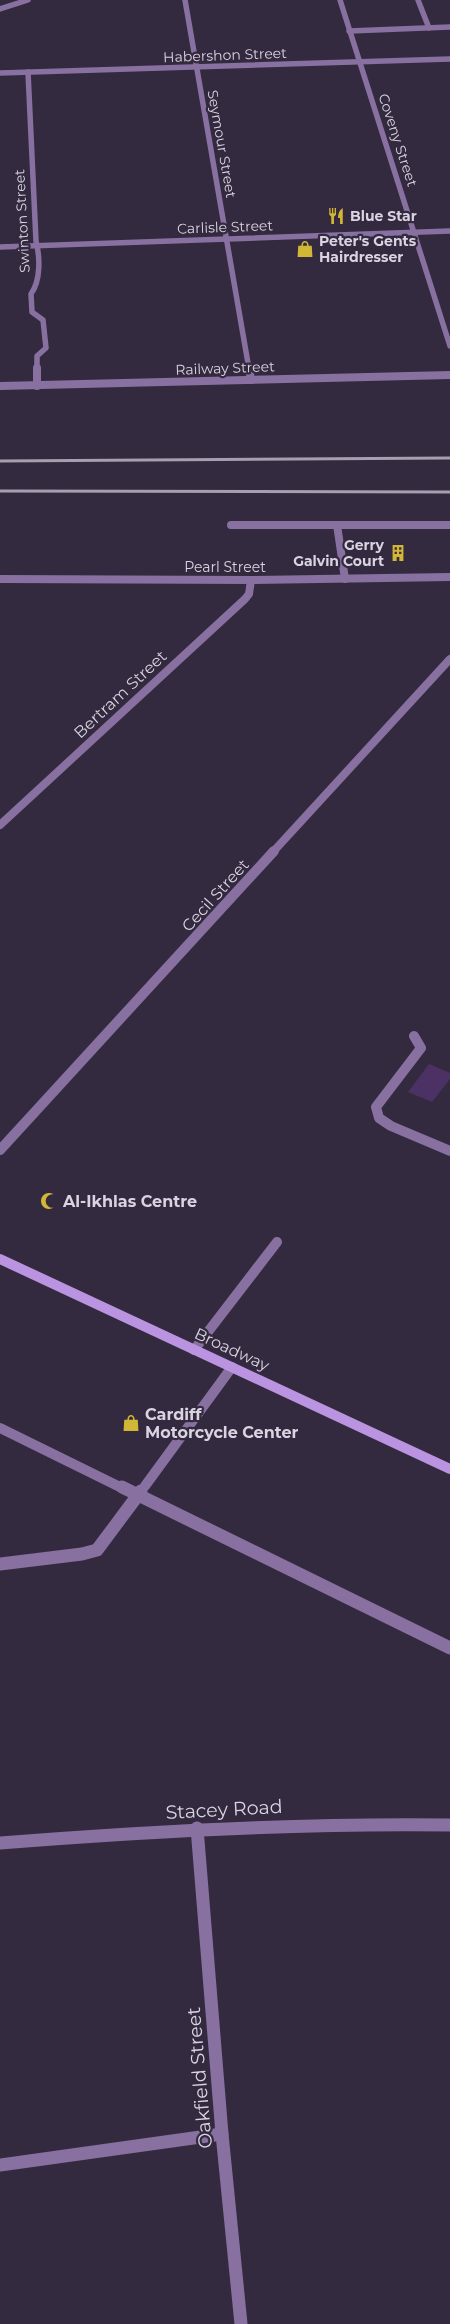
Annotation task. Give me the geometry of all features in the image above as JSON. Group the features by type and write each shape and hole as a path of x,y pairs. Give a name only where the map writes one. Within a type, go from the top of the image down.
{"main road":[{"name":"Broadway","path":"0,1259 450,1469"}],"street":[{"path":"0,9 28,0"},
{"name":"Seymour Street","path":"185,0 251,380"},
{"name":"Coveny Street","path":"340,0 450,346"},
{"path":"418,0 429,28"},
{"path":"349,30 450,28"},
{"name":"Habershon Street","path":"0,73 450,59"},
{"name":"Swinton Street","path":"28,72 37,248 37,286 31,294 32,312 43,320 46,348 37,356 37,386"},
{"name":"Carlisle Street","path":"0,247 37,248 450,230"},
{"name":"Railway Street","path":"0,386 450,375"},
{"path":"231,525 450,526"},
{"path":"337,526 345,579"},
{"name":"Pearl Street","path":"0,579 251,580 450,577"},
{"name":"Bertram Street","path":"0,825 245,598 249,594 251,580"},
{"name":"Cecil Street","path":"0,1150 450,659"},
{"path":"414,1036 421,1048 376,1107 379,1118 391,1126 450,1151"},
{"path":"194,1350 277,1242"},
{"path":"0,1564 82,1554 97,1550 232,1367"},
{"path":"0,1428 450,1648"},
{"name":"Stacey Road","path":"0,1843 197,1828 352,1822 450,1825"},
{"name":"Oakfield Street","path":"197,1828 222,2134 241,2324"},
{"path":"0,2165 222,2134"}],"shaded area":[{"path":"429,1064 450,1073 450,1079 432,1102 408,1092"}],"railway":[{"path":"0,461 450,458"},
{"path":"0,491 450,492"}],"place":[{"name":"Blue Star","path":"336,216"},
{"name":"Peter's Gents Hairdresser","path":"305,249"},
{"name":"Gerry Galvin Court","path":"398,553"},
{"name":"Al-Ikhlas Centre","path":"49,1201"},
{"name":"Cardiff Motorcycle Center","path":"131,1423"}]}
